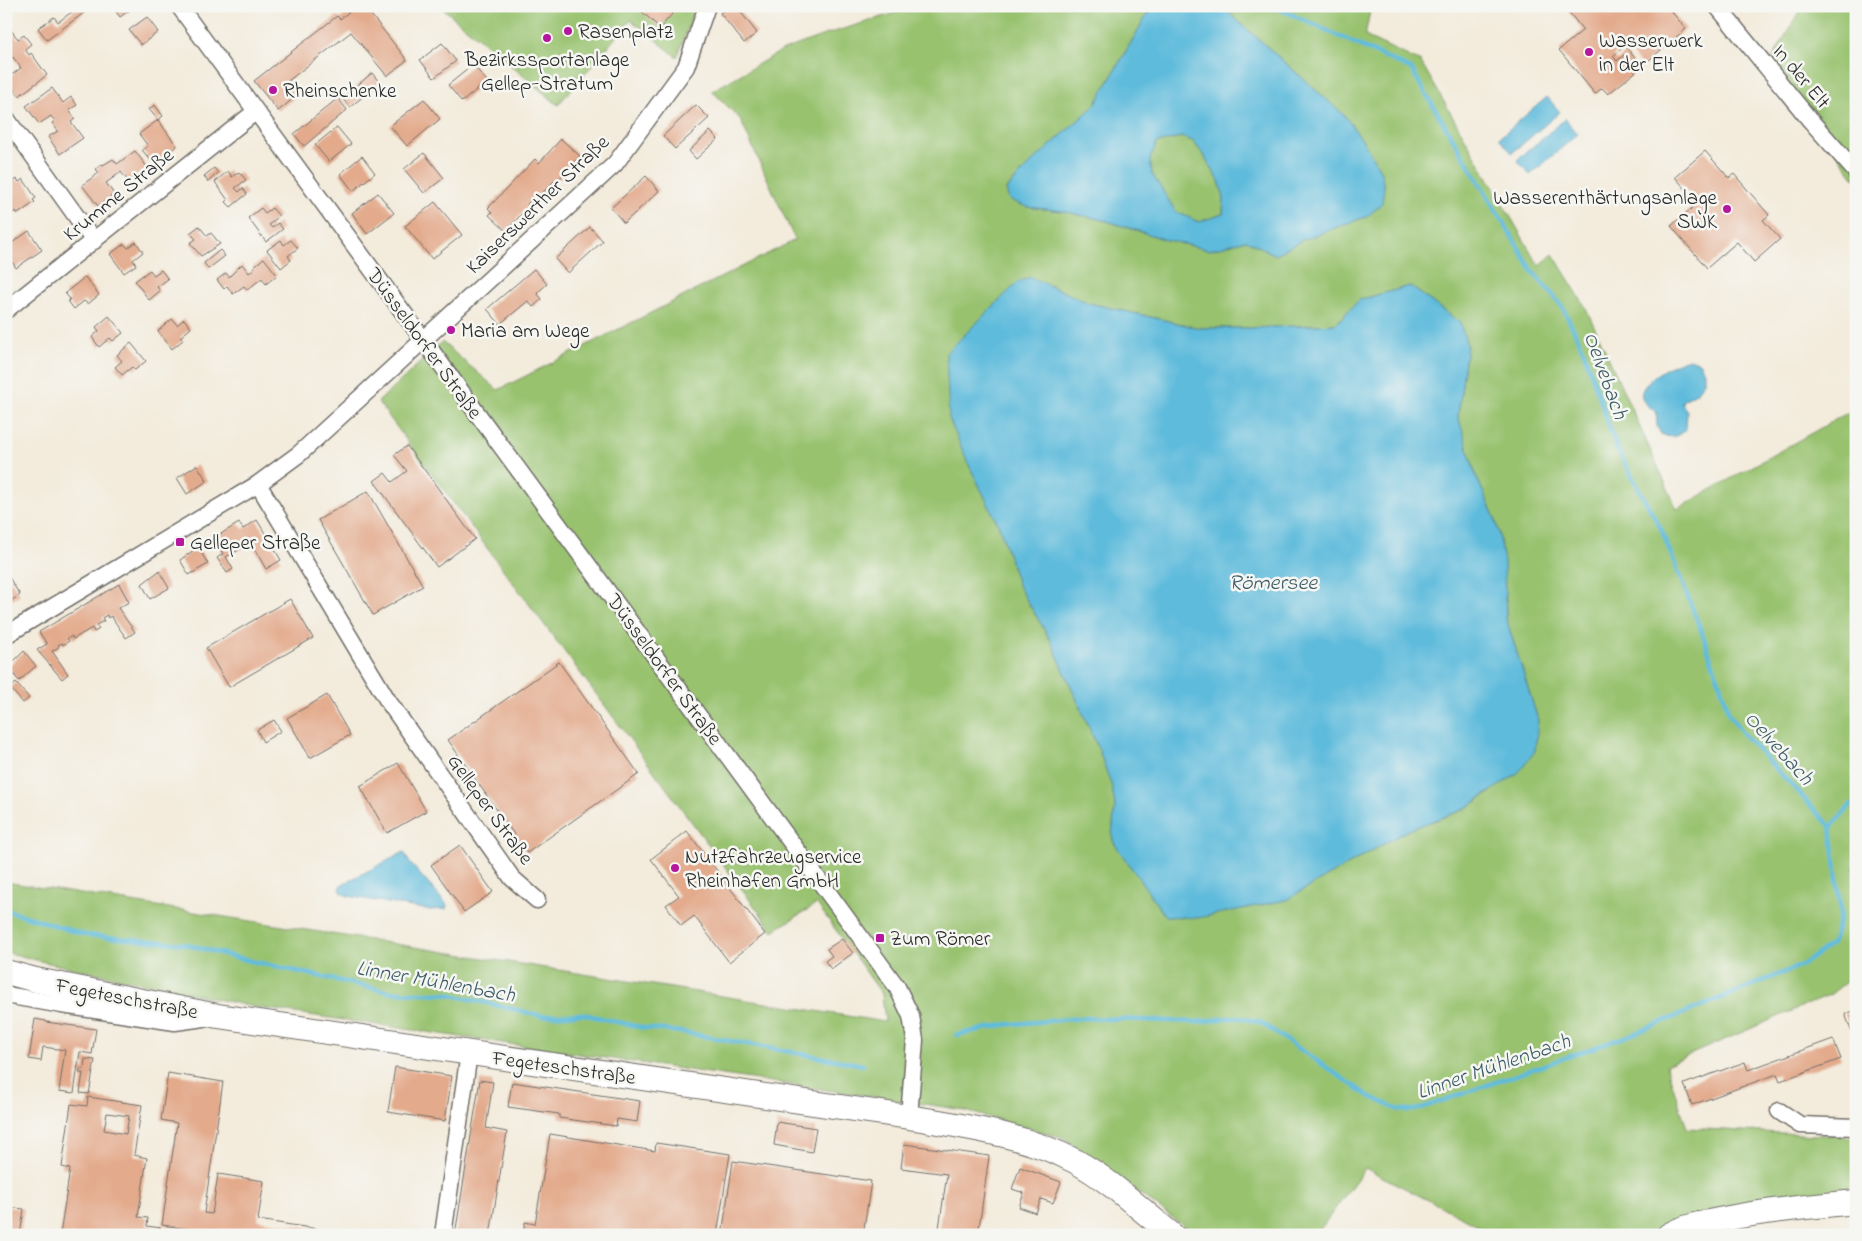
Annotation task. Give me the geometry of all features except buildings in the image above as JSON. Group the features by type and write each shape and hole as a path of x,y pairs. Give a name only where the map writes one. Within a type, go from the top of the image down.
{"main road":[{"name":"Fegeteschstraße","path":"6,972 36,980 218,1016 909,1117"},
{"path":"909,1117 999,1133 1043,1146 1076,1162 1105,1182 1172,1235"},
{"path":"1669,1235 1699,1224 1748,1215 1805,1206 1856,1202"}],"street":[{"name":"Düsseldorfer Straße","path":"179,6 897,986 911,1016 915,1040 909,1117"},
{"name":"Kaiserswerther Straße","path":"424,341 615,164 686,67 707,6"},
{"name":"In der Elt","path":"1717,6 1856,172"},
{"name":"Krumme Straße","path":"6,310 256,112"},
{"path":"6,118 94,241"},
{"path":"6,635 258,484 299,454 424,341"},
{"name":"Gelleper Straße","path":"258,484 388,701 512,878 537,900"},
{"name":"Fegeteschstraße","path":"6,989 36,980"},
{"name":"Fegeteschstraße","path":"6,994 62,1005 175,1022 218,1016"},
{"path":"443,1235 469,1053"},
{"path":"1778,1111 1800,1124 1856,1127"}],"green space":[{"name":"Bezirkssportanlage Gellep-Stratum","path":"440,6 696,6 677,57 631,20 558,105"},
{"path":"936,6 1152,6 1095,105 1031,163 1006,189 1009,200 1027,207 1062,211 1107,221 1167,240 1210,250 1246,240 1276,255 1302,240 1368,216 1381,172 1363,141 1344,115 1221,6 1371,6 1365,36 1421,62 1539,266 1553,254 1585,306 1677,509 1856,408 1856,865 1853,867 1856,876 1856,971 1851,978 1831,994 1666,1065 1687,1128 1856,1137 1856,1195 1678,1222 1651,1235 1497,1235 1365,1168 1316,1235 1196,1235 1064,1138 958,1109 254,1007 44,962 6,952 6,882 885,1022 882,994 817,904 773,931 378,402 442,342 498,390 795,240 740,119 712,91 781,51 824,35 908,9","holes":["1030,277 1089,303 1199,328 1252,328 1336,324 1359,300 1410,286 1460,323 1467,345 1458,416 1476,476 1494,516 1499,533 1506,618 1538,720 1490,793 1463,810 1408,830 1286,900 1114,843 1112,836 1115,805 1112,787 1099,750 1051,641 1019,587 999,526 967,461 949,418"]},
{"path":"1802,6 1856,6 1856,180 1771,61"},
{"path":"1181,137 1193,141 1219,181 1224,198 1223,214 1199,222 1176,212 1152,174 1150,159 1157,143"}],"water":[{"path":"1152,6 1221,6 1344,115 1363,141 1381,172 1384,187 1382,203 1368,216 1302,240 1276,255 1246,240 1210,250 1167,240 1107,221 1062,211 1027,207 1009,200 1006,190 1031,163 1095,105","holes":["1181,137 1193,141 1219,181 1224,198 1223,214 1199,222 1176,212 1152,174 1150,159 1157,143"]},
{"path":"1547,97 1560,112 1512,153 1499,138"},
{"path":"1565,119 1578,134 1530,175 1517,160"},
{"name":"Römersee","path":"1030,277 1089,303 1199,328 1252,328 1336,324 1359,300 1410,286 1460,323 1467,345 1458,416 1476,476 1494,516 1499,533 1504,562 1506,618 1538,720 1535,751 1518,773 1463,810 1408,830 1286,900 1198,918 1165,916 1114,843 1112,836 1115,805 1112,787 1099,750 1051,641 1019,587 999,526 967,461 949,418 946,353 1018,282"},
{"path":"1690,359 1700,363 1704,372 1704,382 1696,393 1682,401 1687,411 1686,429 1674,436 1665,436 1661,434 1657,426 1656,411 1645,403 1642,395 1644,387 1650,379 1660,372"},
{"path":"404,852 410,863 447,905 446,909 429,910 348,896 342,893 341,885"}],"waterway":[{"name":"Oelvebach","path":"1273,6 1411,69 1533,272 1562,306 1582,347 1617,449 1661,529 1702,633 1729,714 1744,735 1831,827"},
{"name":"Linner Mühlenbach","path":"956,1035 1002,1025 1082,1018 1197,1022 1237,1017 1260,1022 1367,1095 1399,1110 1416,1110 1633,1034 1802,965 1832,944 1841,914 1831,827 1850,806 1856,804"},
{"name":"Linner Mühlenbach","path":"6,910 85,935 184,944 390,992 448,994 542,1016 583,1014 644,1028 681,1032 863,1065"}],"place":[{"name":"Rasenplatz","path":"568,31"},
{"name":"Bezirkssportanlage Gellep-Stratum","path":"547,38"},
{"name":"Wasserwerk in der Elt","path":"1589,52"},
{"name":"Rheinschenke","path":"273,90"},
{"name":"Wasserenthärtungsanlage SWK","path":"1727,209"},
{"name":"Maria am Wege","path":"451,330"},
{"name":"Gelleper Straße","path":"180,542"},
{"name":"Nutzfahrzeugservice Rheinhafen GmbH","path":"675,868"},
{"name":"Zum Römer","path":"880,938"}]}
